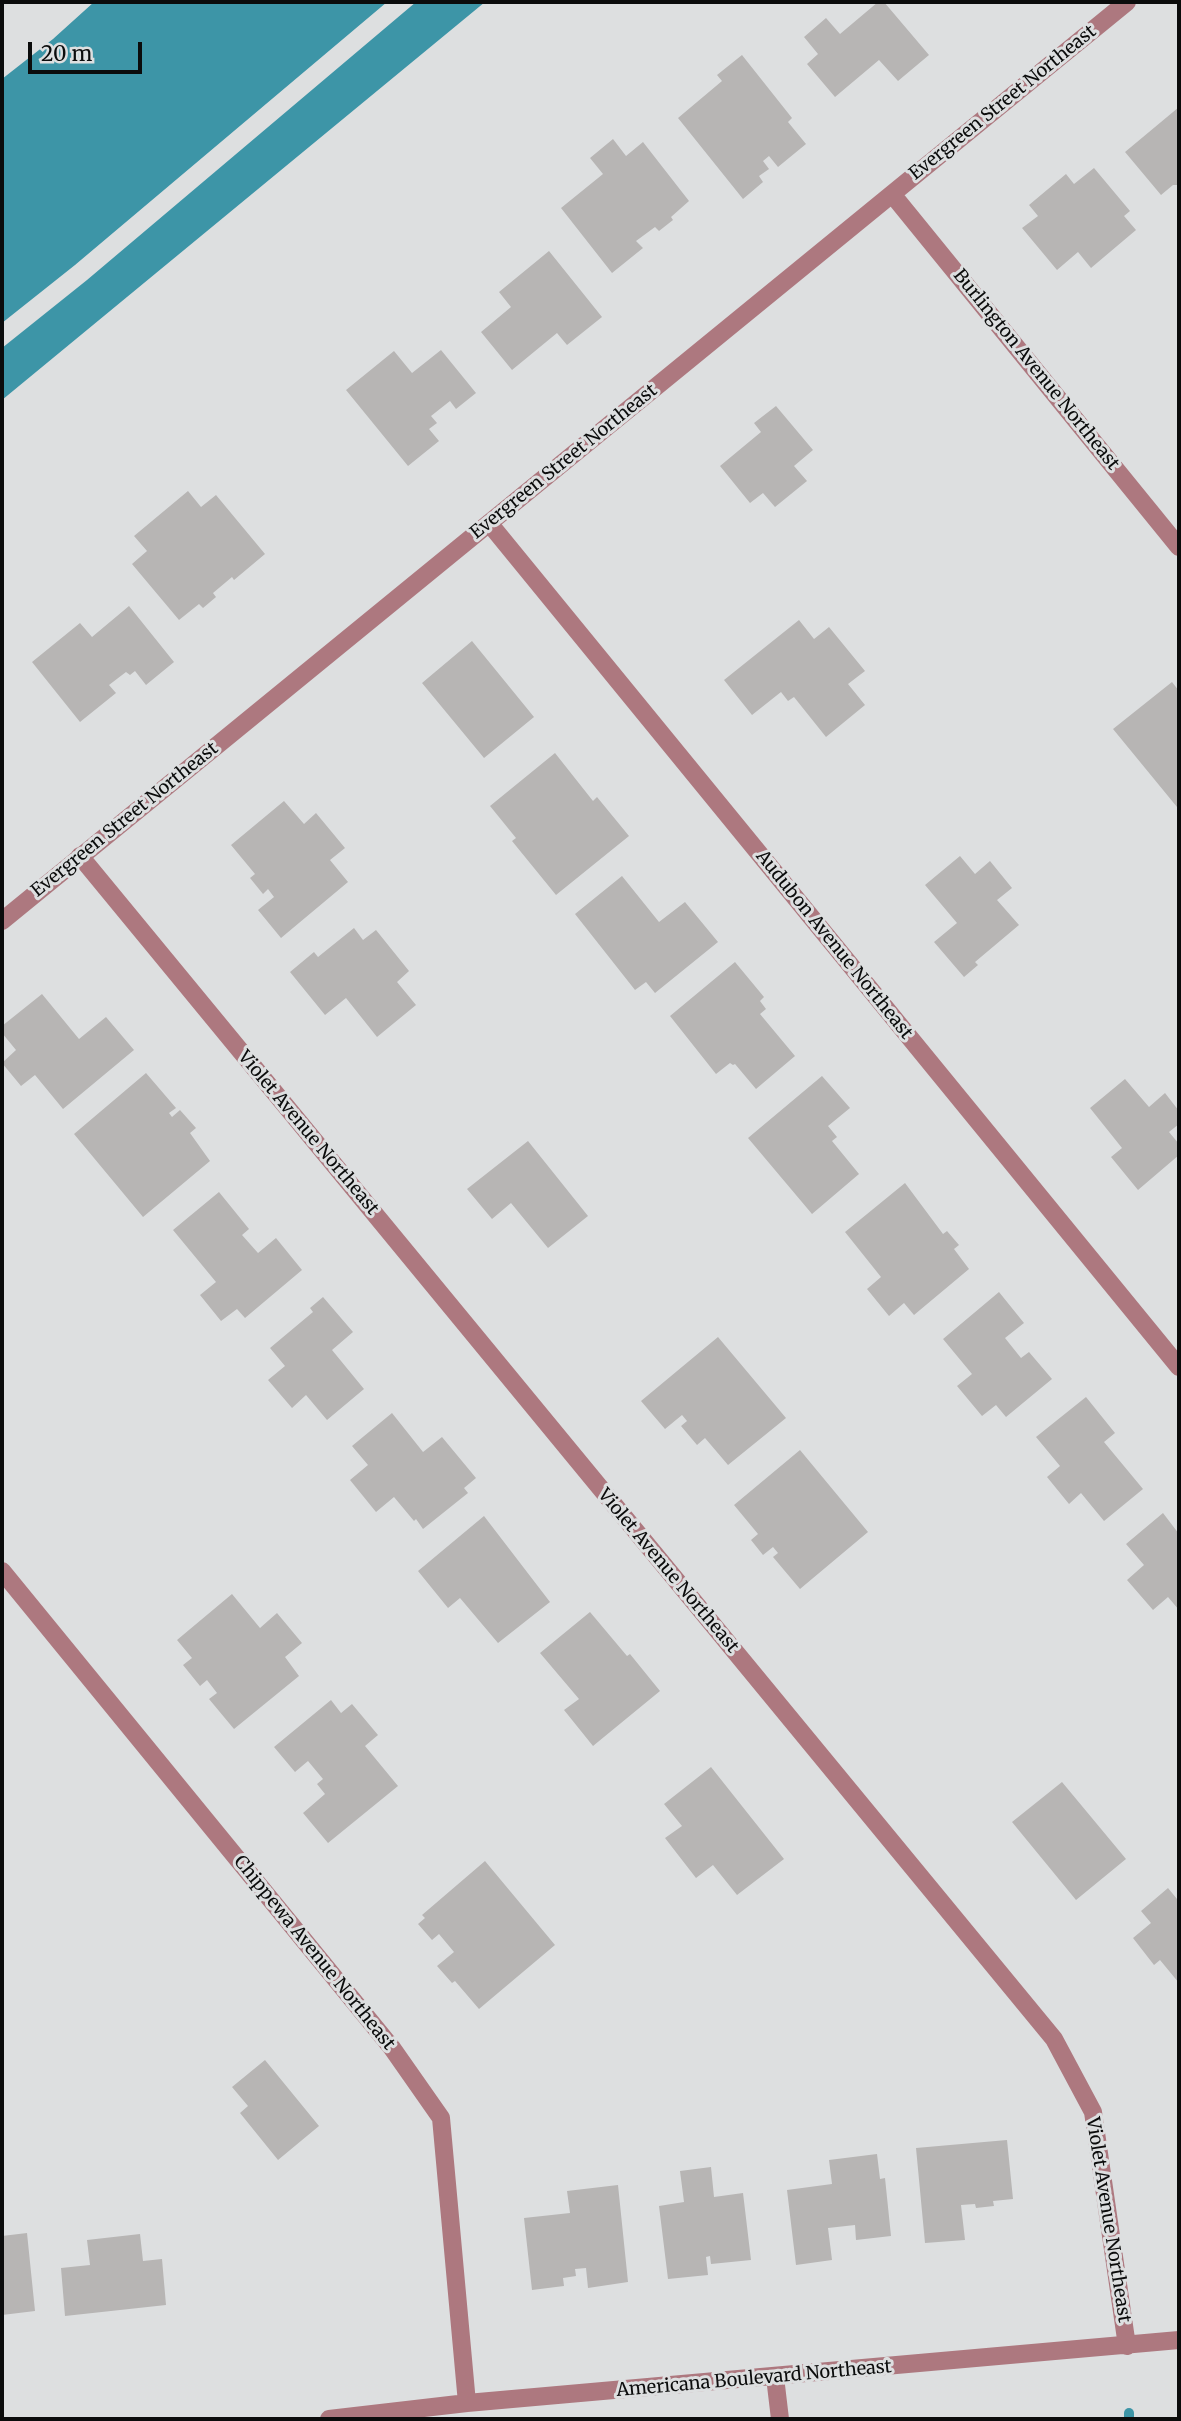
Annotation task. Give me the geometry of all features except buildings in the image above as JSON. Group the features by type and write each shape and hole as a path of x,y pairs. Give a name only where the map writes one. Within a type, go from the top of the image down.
{"street":[{"name":"Evergreen Street Northeast","path":"2,921 1127,2"},
{"name":"Burlington Avenue Northeast","path":"892,194 1179,547"},
{"name":"Audubon Avenue Northeast","path":"489,523 1179,1367"},
{"name":"Violet Avenue Northeast","path":"80,856 1054,2039 1093,2112 1127,2346"},
{"name":"Chippewa Avenue Northeast","path":"2,1570 397,2055 442,2118 467,2403"},
{"name":"Americana Boulevard Northeast","path":"329,2419 467,2403 1179,2340"},
{"path":"775,2377 780,2419"}],"water":[{"path":"94,2 387,2 75,265 2,323 2,79"},
{"path":"416,2 485,2 2,400 2,348 87,280"}],"waterway":[{"path":"1129,2413 1129,2419"}]}
